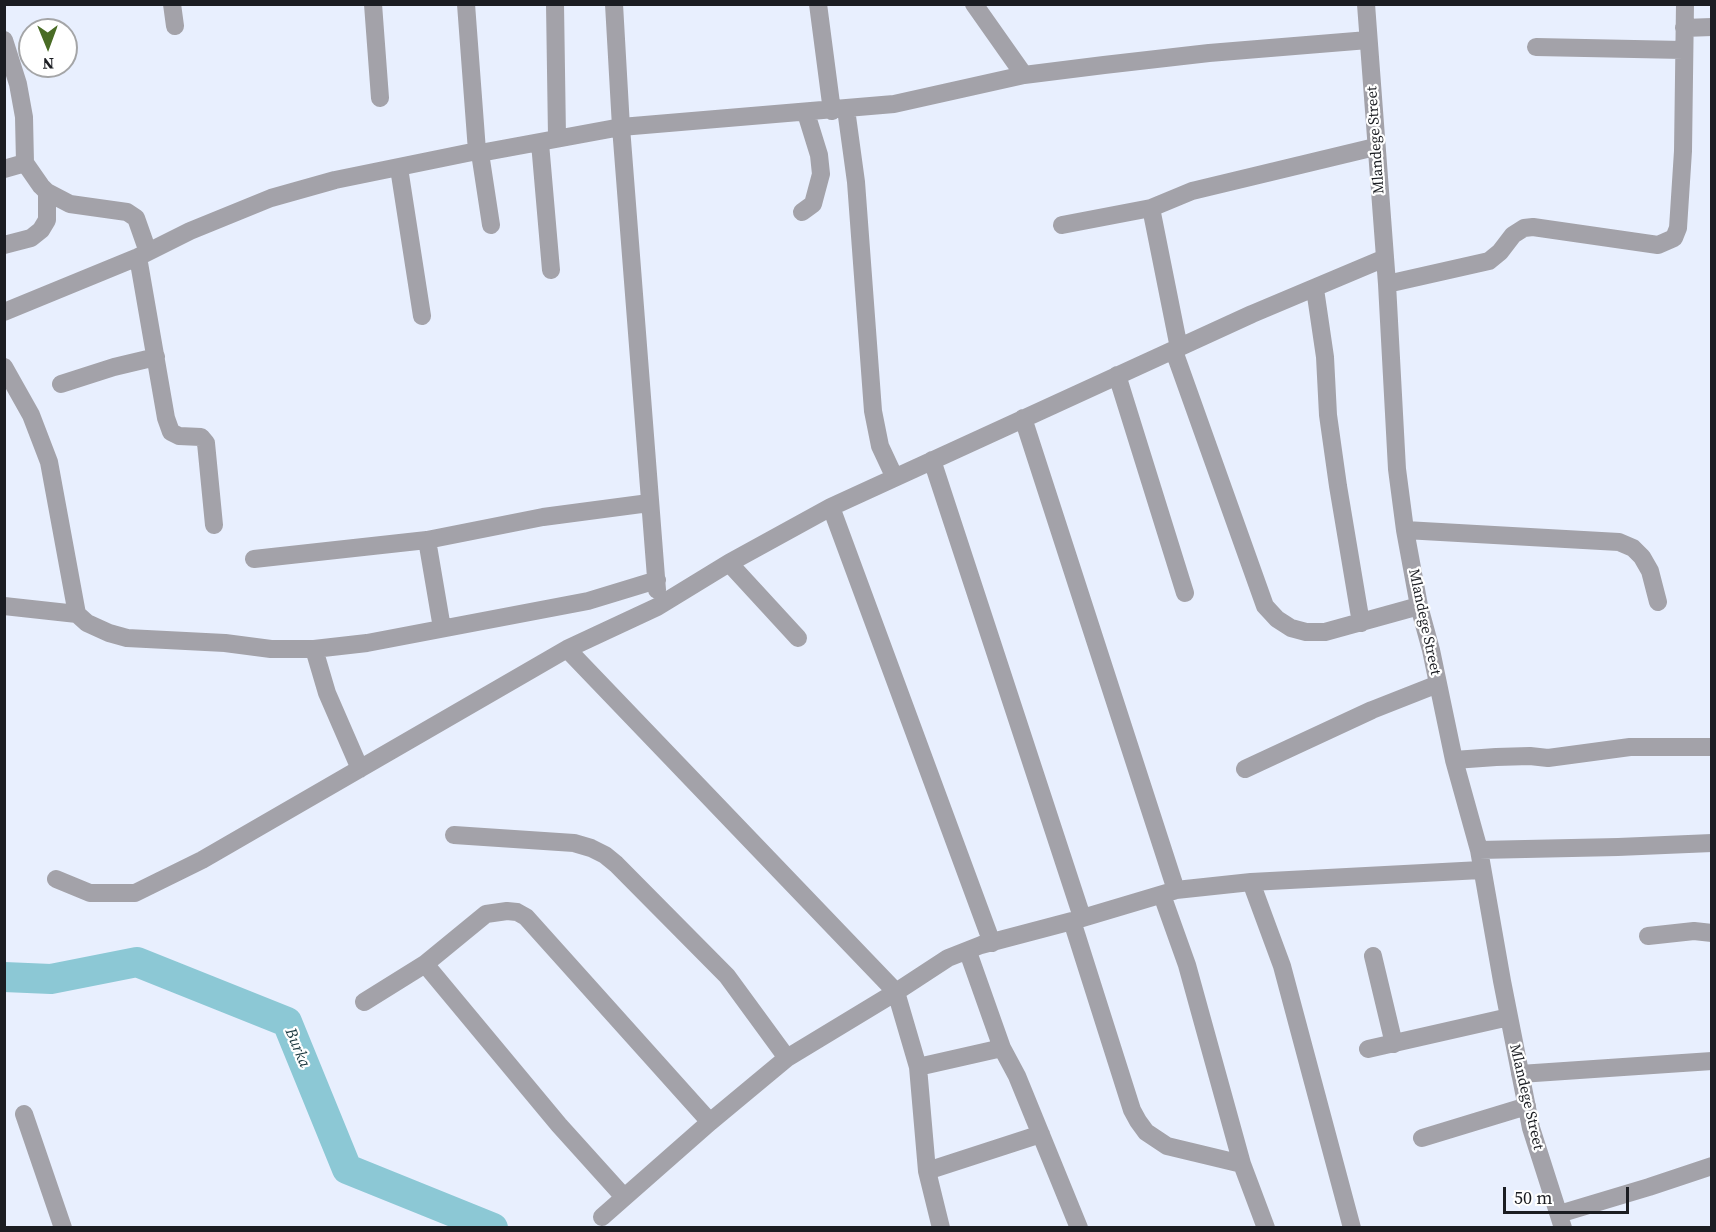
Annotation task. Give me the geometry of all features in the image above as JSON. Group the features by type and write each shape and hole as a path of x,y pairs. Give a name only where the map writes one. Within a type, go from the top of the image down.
{"street":[{"path":"172,4 175,26"},
{"path":"373,4 380,98"},
{"path":"465,4 479,152 491,225"},
{"path":"551,270 549,140 555,4"},
{"path":"614,4 649,503 657,580 657,607"},
{"path":"818,4 856,182 873,411 880,447 894,476"},
{"path":"974,4 1024,75"},
{"name":"Mlandege Street","path":"1366,4 1387,284 1397,469 1404,530 1454,760 1479,850 1531,1128 1561,1221"},
{"path":"1387,284 1489,261 1500,252 1512,234 1524,228 1533,227 1658,244 1674,238 1678,228 1683,151 1684,4"},
{"path":"1684,28 1712,27"},
{"path":"4,40 11,85 24,117 26,163 41,186 47,192 70,204 127,212 136,218 166,418 171,432 179,436 201,437 206,443 214,525"},
{"path":"4,312 271,198 335,180 621,127 894,104 1024,75 1209,53 1368,40"},
{"path":"1536,47 1683,50"},
{"path":"802,212 813,204 821,174 819,155 806,113"},
{"path":"1062,225 1151,208 1192,191 1375,147"},
{"path":"4,169 26,163"},
{"path":"399,168 422,316"},
{"path":"4,245 31,238 41,230 47,220 47,192"},
{"path":"1151,208 1177,349 1265,606 1277,619 1291,628 1306,632 1324,632 1419,606"},
{"path":"56,879 90,893 135,893 202,860 567,649 657,607 729,563 831,507 894,476 1252,314 1385,258"},
{"path":"1315,289 1338,486 1362,623"},
{"path":"61,384 114,367 156,357"},
{"path":"4,367 31,415 49,462 77,614"},
{"path":"1117,375 1185,593"},
{"path":"1023,418 1169,893 1242,1164 1266,1227"},
{"path":"932,460 1077,919 1132,1110 1150,1136 1167,1146 1242,1164"},
{"path":"254,559 428,540 543,518 649,503"},
{"path":"831,507 992,943"},
{"path":"1404,530 1619,542 1633,548 1642,557 1650,571 1658,602"},
{"path":"428,540 442,628"},
{"path":"729,563 798,638"},
{"path":"4,606 77,614 87,623 127,638 271,649 315,650 367,643 588,600 657,580"},
{"path":"567,649 896,992 918,1067 927,1171 936,1227"},
{"path":"315,650 327,693 360,769"},
{"path":"1245,769 1372,710 1438,684"},
{"path":"1454,760 1507,756 1548,758 1630,747 1712,747"},
{"path":"454,835 574,843 604,855 616,864 727,976 787,1058"},
{"path":"1479,850 1618,848 1712,843"},
{"path":"602,1217 787,1058 948,958 992,943 1169,893 1251,882 1481,870"},
{"path":"1251,882 1282,966 1352,1227"},
{"path":"364,1002 425,964 486,914 507,911 526,917 710,1122"},
{"path":"1648,936 1694,931 1712,933"},
{"path":"968,952 1002,1048 1017,1076 1079,1227"},
{"path":"1373,956 1394,1044"},
{"path":"425,964 559,1125 624,1197"},
{"path":"1368,1049 1509,1017"},
{"path":"918,1067 1002,1048"},
{"path":"1520,1074 1712,1061"},
{"path":"1422,1138 1527,1106"},
{"path":"24,1114 63,1227"},
{"path":"927,1171 1041,1134"},
{"path":"1561,1221 1649,1187 1712,1166"}],"waterway":[{"name":"Burka","path":"4,977 51,979 137,962 287,1022 347,1169 493,1228"}]}
